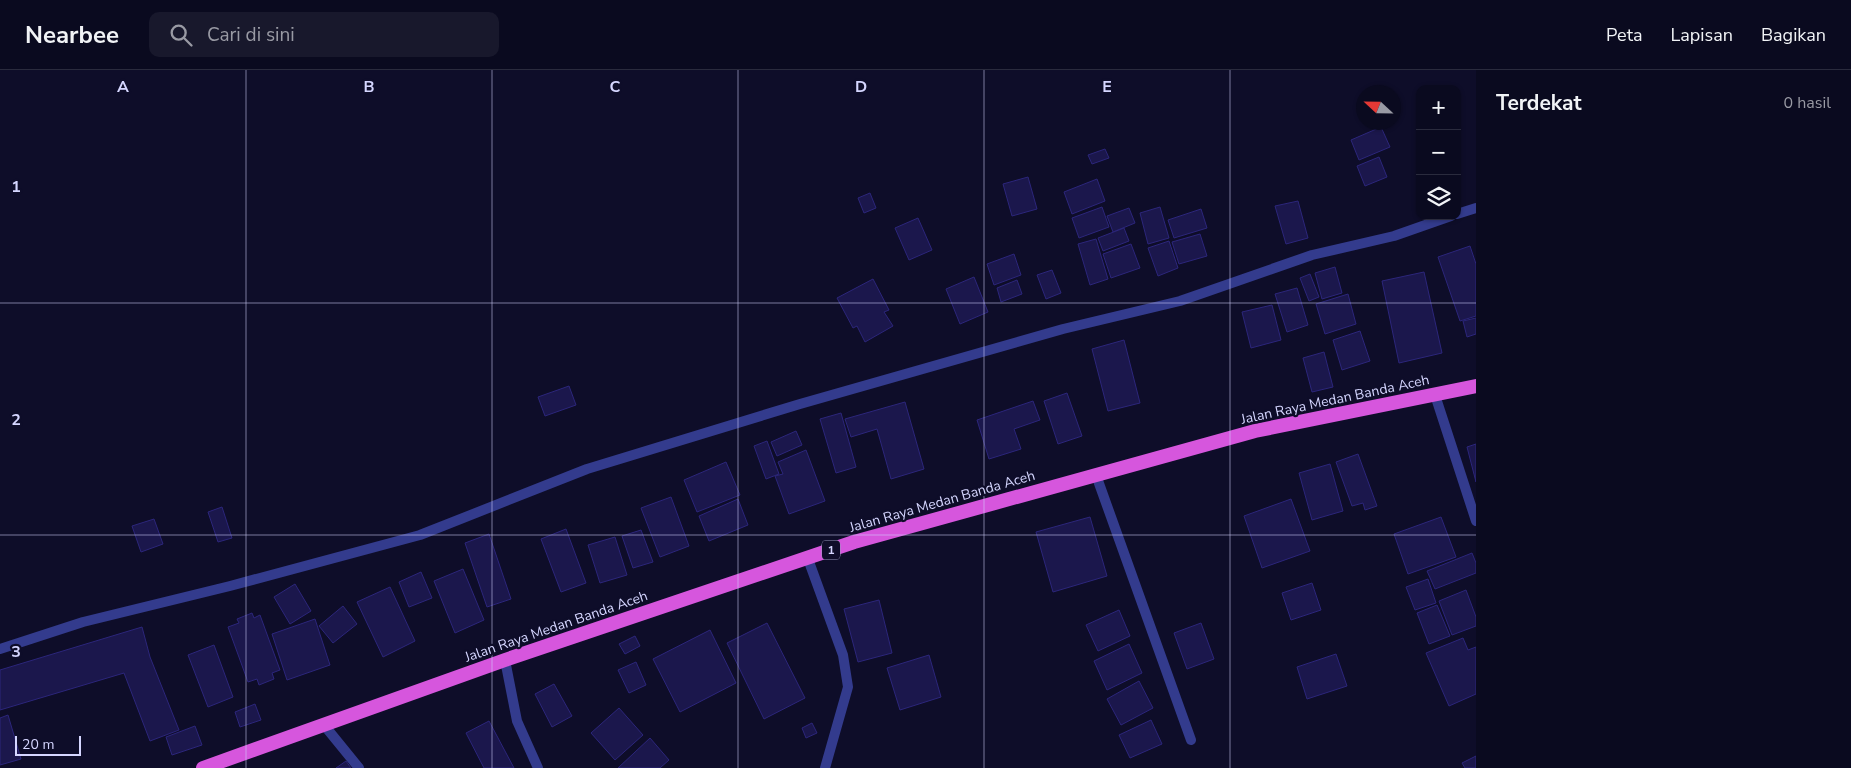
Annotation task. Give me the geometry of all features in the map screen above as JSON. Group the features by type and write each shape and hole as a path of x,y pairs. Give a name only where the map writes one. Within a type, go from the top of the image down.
{"highway":[{"name":"Jalan Raya Medan Banda Aceh","path":"202,768 505,660 854,542 1255,431 1476,386"}],"street":[{"path":"1461,213 1476,208"},
{"path":"0,650 83,622 230,586 420,535 588,469 800,404 1063,329 1180,301 1312,256 1394,236 1440,220"},
{"path":"1436,395 1476,521"},
{"path":"1096,475 1191,740"},
{"path":"808,558 843,655 848,687 825,768"},
{"path":"505,660 517,721 538,768"},
{"path":"324,725 359,768"}],"building":[{"path":"1374,130 1382,130 1390,147 1359,160 1351,140"},
{"path":"1105,149 1109,158 1092,164 1088,155"},
{"path":"1379,157 1387,177 1365,186 1357,166"},
{"path":"1028,177 1037,209 1012,216 1003,184"},
{"path":"1097,179 1105,201 1072,214 1064,192"},
{"path":"870,193 876,208 864,213 858,198"},
{"path":"1298,201 1308,238 1286,244 1275,206"},
{"path":"1102,207 1109,227 1079,238 1072,218"},
{"path":"1160,207 1169,238 1148,244 1140,213"},
{"path":"1129,208 1135,223 1113,232 1107,216"},
{"path":"1201,209 1207,228 1174,238 1168,220"},
{"path":"918,218 932,250 909,260 895,228"},
{"path":"1124,228 1129,241 1103,251 1098,238"},
{"path":"1200,234 1207,256 1179,264 1172,242"},
{"path":"1096,239 1108,279 1090,285 1078,244"},
{"path":"1169,241 1178,268 1158,276 1148,248"},
{"path":"1131,244 1140,268 1111,278 1103,254"},
{"path":"1470,246 1476,264 1476,316 1460,321 1438,257"},
{"path":"1014,254 1021,275 994,285 987,264"},
{"path":"1335,267 1342,293 1322,299 1315,273"},
{"path":"1052,270 1061,293 1046,299 1037,275"},
{"path":"1424,272 1442,353 1399,363 1382,281"},
{"path":"1310,274 1319,297 1309,301 1300,278"},
{"path":"974,277 988,312 960,324 946,289"},
{"path":"873,279 889,310 884,312 893,326 865,342 857,326 853,328 837,298"},
{"path":"1017,280 1022,294 1001,302 997,288"},
{"path":"1297,288 1308,325 1287,332 1275,294"},
{"path":"1348,294 1356,324 1325,334 1316,304"},
{"path":"1272,305 1281,340 1251,348 1242,312"},
{"path":"1476,318 1476,334 1467,337 1463,321"},
{"path":"1360,331 1370,361 1342,370 1333,340"},
{"path":"1124,340 1140,403 1108,411 1092,349"},
{"path":"1324,352 1333,387 1312,392 1303,358"},
{"path":"569,386 576,405 545,416 538,397"},
{"path":"1067,393 1082,436 1058,444 1044,401"},
{"path":"1033,401 1040,420 1014,429 1021,449 989,459 977,420"},
{"path":"905,402 924,469 891,479 877,429 851,437 845,419"},
{"path":"841,413 856,467 836,473 820,419"},
{"path":"796,431 802,445 777,456 771,442"},
{"path":"767,441 779,474 766,479 754,446"},
{"path":"1476,444 1476,482 1467,447"},
{"path":"806,450 825,501 789,514 775,476 783,474 778,462"},
{"path":"1358,454 1377,506 1365,510 1363,503 1352,506 1336,462"},
{"path":"726,462 740,495 697,512 684,480"},
{"path":"1330,464 1343,511 1312,520 1299,473"},
{"path":"671,497 689,546 660,557 641,508"},
{"path":"738,499 748,525 709,541 699,516"},
{"path":"1291,499 1310,551 1262,568 1244,516"},
{"path":"222,507 232,538 218,542 208,512"},
{"path":"1090,517 1107,576 1053,592 1036,532"},
{"path":"1441,517 1456,557 1408,574 1394,534"},
{"path":"154,519 163,544 141,552 132,526"},
{"path":"566,529 586,583 561,592 541,539"},
{"path":"641,530 653,562 633,568 622,536"},
{"path":"489,534 511,599 487,607 465,543"},
{"path":"615,537 627,575 600,583 588,545"},
{"path":"1472,553 1476,563 1476,573 1435,589 1427,571"},
{"path":"463,569 484,620 455,633 434,581"},
{"path":"421,572 432,598 409,607 399,582"},
{"path":"1428,579 1436,603 1415,610 1406,587"},
{"path":"1312,583 1321,610 1291,620 1282,593"},
{"path":"295,584 311,611 290,624 274,597"},
{"path":"390,587 415,641 383,657 357,602"},
{"path":"1466,590 1476,617 1476,626 1452,635 1439,601"},
{"path":"879,600 892,653 858,662 844,609"},
{"path":"1437,605 1450,636 1429,644 1417,613"},
{"path":"343,606 357,624 333,643 319,626"},
{"path":"1119,610 1130,636 1098,651 1086,625"},
{"path":"252,613 254,618 260,615 280,670 272,673 274,679 259,685 257,679 248,682 228,627 239,623 237,619"},
{"path":"315,619 330,665 287,680 272,634"},
{"path":"767,623 805,698 764,719 727,643"},
{"path":"1201,623 1214,659 1187,669 1174,633"},
{"path":"142,627 150,657 179,730 150,741 124,673 0,710 0,670"},
{"path":"710,630 736,683 680,712 653,659"},
{"path":"635,636 640,646 625,654 619,644"},
{"path":"1463,638 1468,650 1476,647 1476,694 1449,706 1426,653"},
{"path":"1129,644 1142,673 1107,690 1094,661"},
{"path":"214,645 233,697 208,707 188,655"},
{"path":"1336,654 1347,686 1307,699 1297,667"},
{"path":"929,655 941,697 900,710 887,668"},
{"path":"636,662 646,685 629,693 618,670"},
{"path":"1139,681 1153,708 1121,725 1107,699"},
{"path":"554,684 572,716 552,727 535,694"},
{"path":"255,704 261,720 240,727 235,712"},
{"path":"619,708 643,735 615,760 591,733"},
{"path":"8,715 21,759 0,765 0,718"},
{"path":"1151,720 1162,744 1130,758 1119,735"},
{"path":"489,721 514,768 484,768 466,733"},
{"path":"812,723 817,733 806,738 802,728"},
{"path":"195,726 202,745 172,755 166,737"},
{"path":"650,738 669,760 660,768 618,768"},
{"path":"1476,756 1476,768 1465,768 1462,763"},
{"path":"346,761 351,768 336,768"}]}
